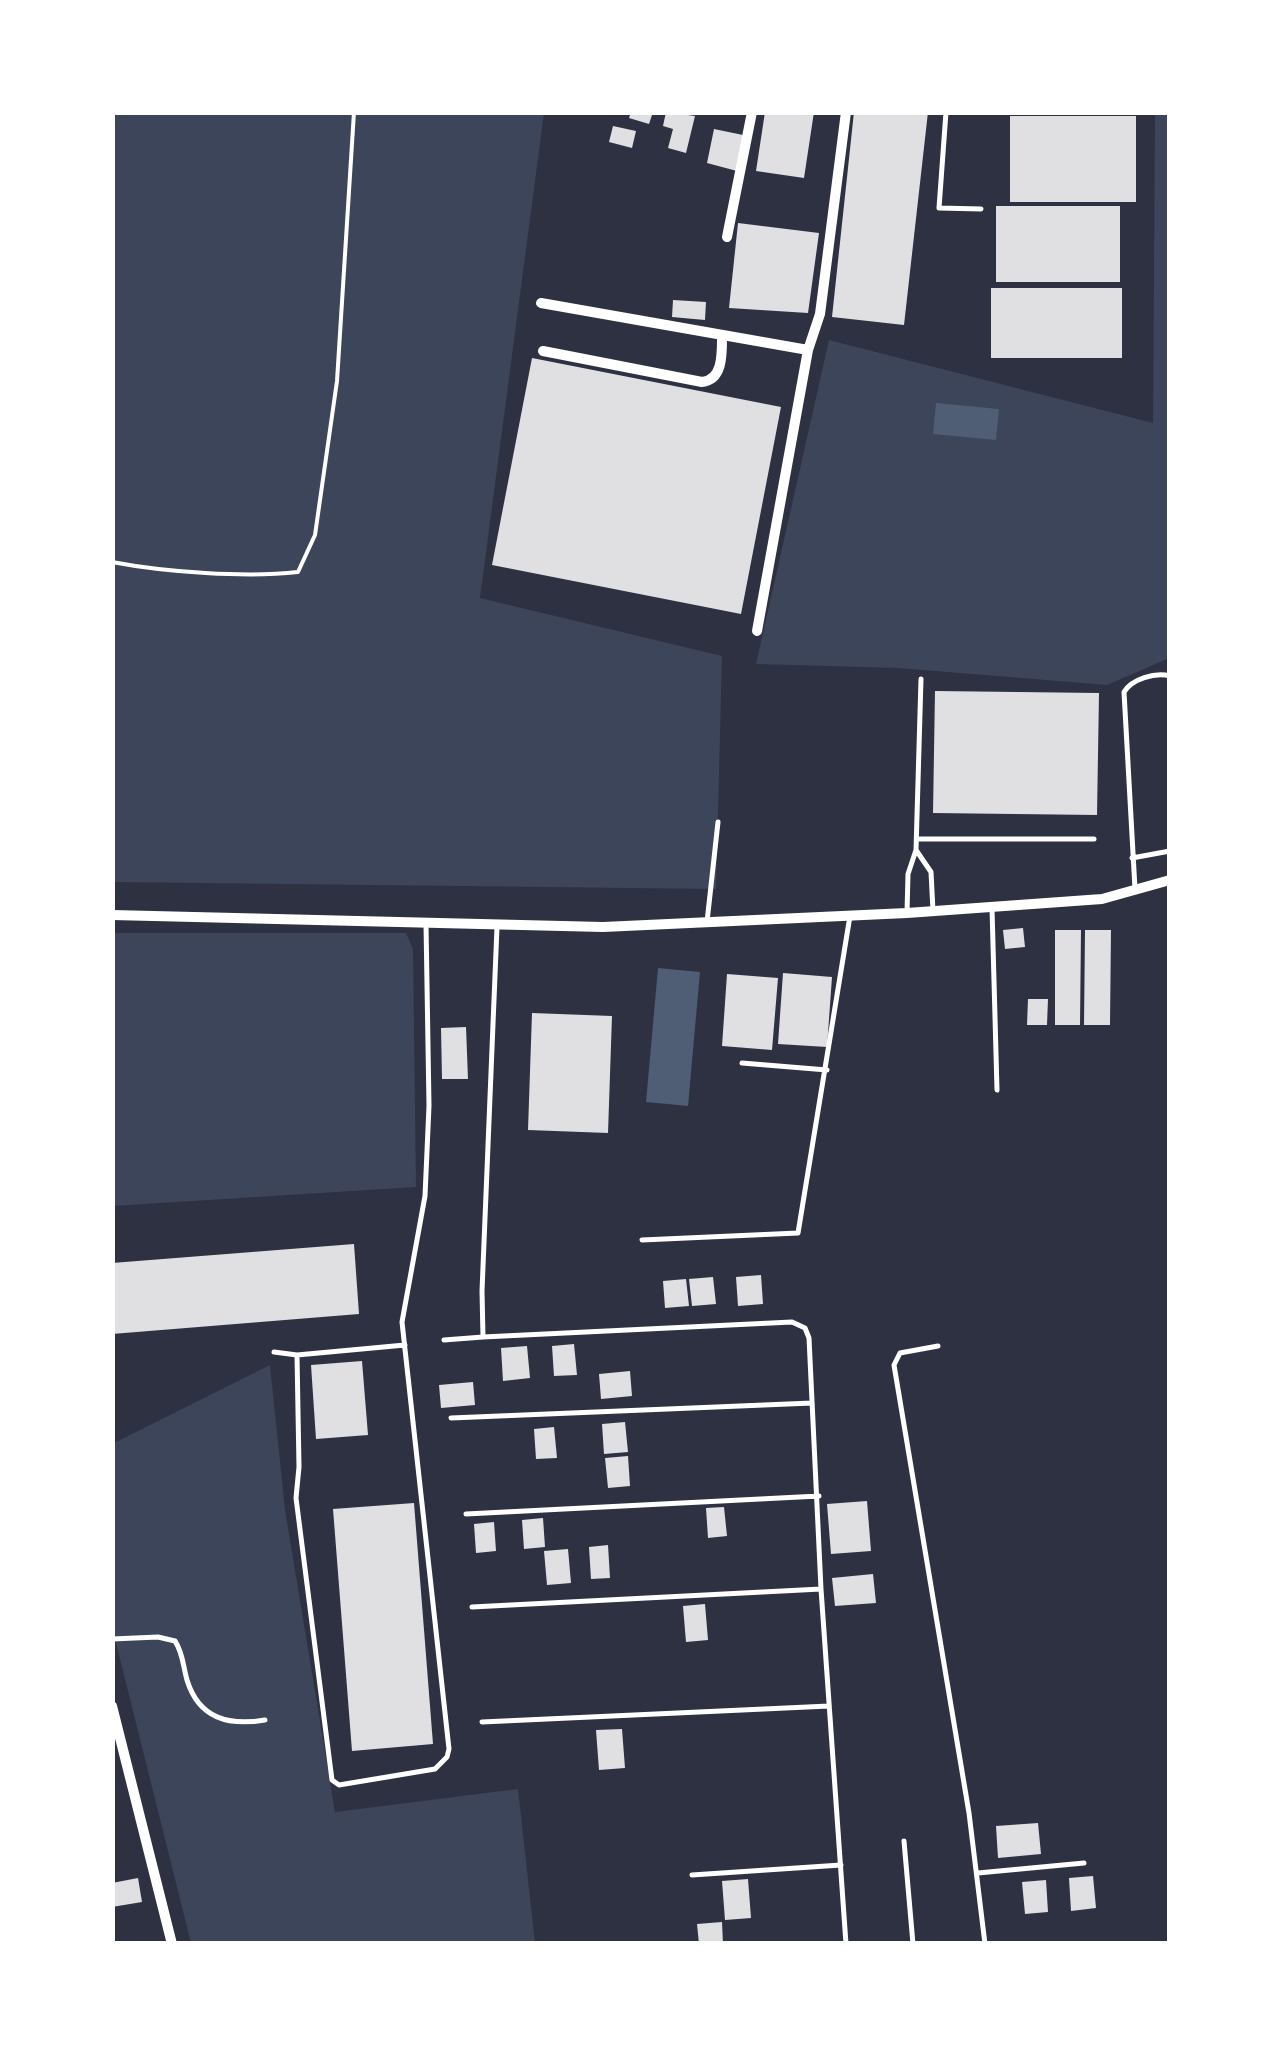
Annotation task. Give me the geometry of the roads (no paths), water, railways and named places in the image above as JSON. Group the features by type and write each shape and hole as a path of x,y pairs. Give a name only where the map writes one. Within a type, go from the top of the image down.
{"street":[{"path":"727,237 752,112"},
{"path":"757,631 808,350 820,314 846,112"},
{"path":"541,303 808,350"},
{"path":"544,351 702,382 717,376 722,336"},
{"path":"112,915 602,927 907,913 1102,898 1170,880"},
{"path":"112,1706 172,1943"}],"lane":[{"path":"946,112 939,208 981,209"},
{"path":"1134,889 1124,692 1128,685 1157,674 1170,676"},
{"path":"907,913 908,874 916,850 921,679"},
{"path":"707,922 718,822"},
{"path":"916,839 1094,839"},
{"path":"916,850 931,872 933,911"},
{"path":"1132,858 1170,851"},
{"path":"992,907 997,1090"},
{"path":"642,1240 798,1233 828,1070 850,916"},
{"path":"297,1354 296,1498 332,1780 338,1785 436,1769 449,1749 402,1322 425,1196 429,1106 426,921"},
{"path":"484,1337 482,1291 497,922"},
{"path":"742,1063 828,1070"},
{"path":"444,1340 799,1322 809,1338 828,1706 846,1944"},
{"path":"274,1352 297,1354 405,1344"},
{"path":"938,1346 900,1354 894,1365 978,1873 985,1944"},
{"path":"451,1418 812,1403"},
{"path":"466,1514 819,1496"},
{"path":"472,1607 821,1589"},
{"path":"112,1639 158,1637 175,1641 188,1683 201,1706 231,1723 265,1720"},
{"path":"482,1722 828,1706"},
{"path":"904,1841 913,1944"},
{"path":"978,1873 1084,1863"},
{"path":"692,1876 840,1865"}]}
